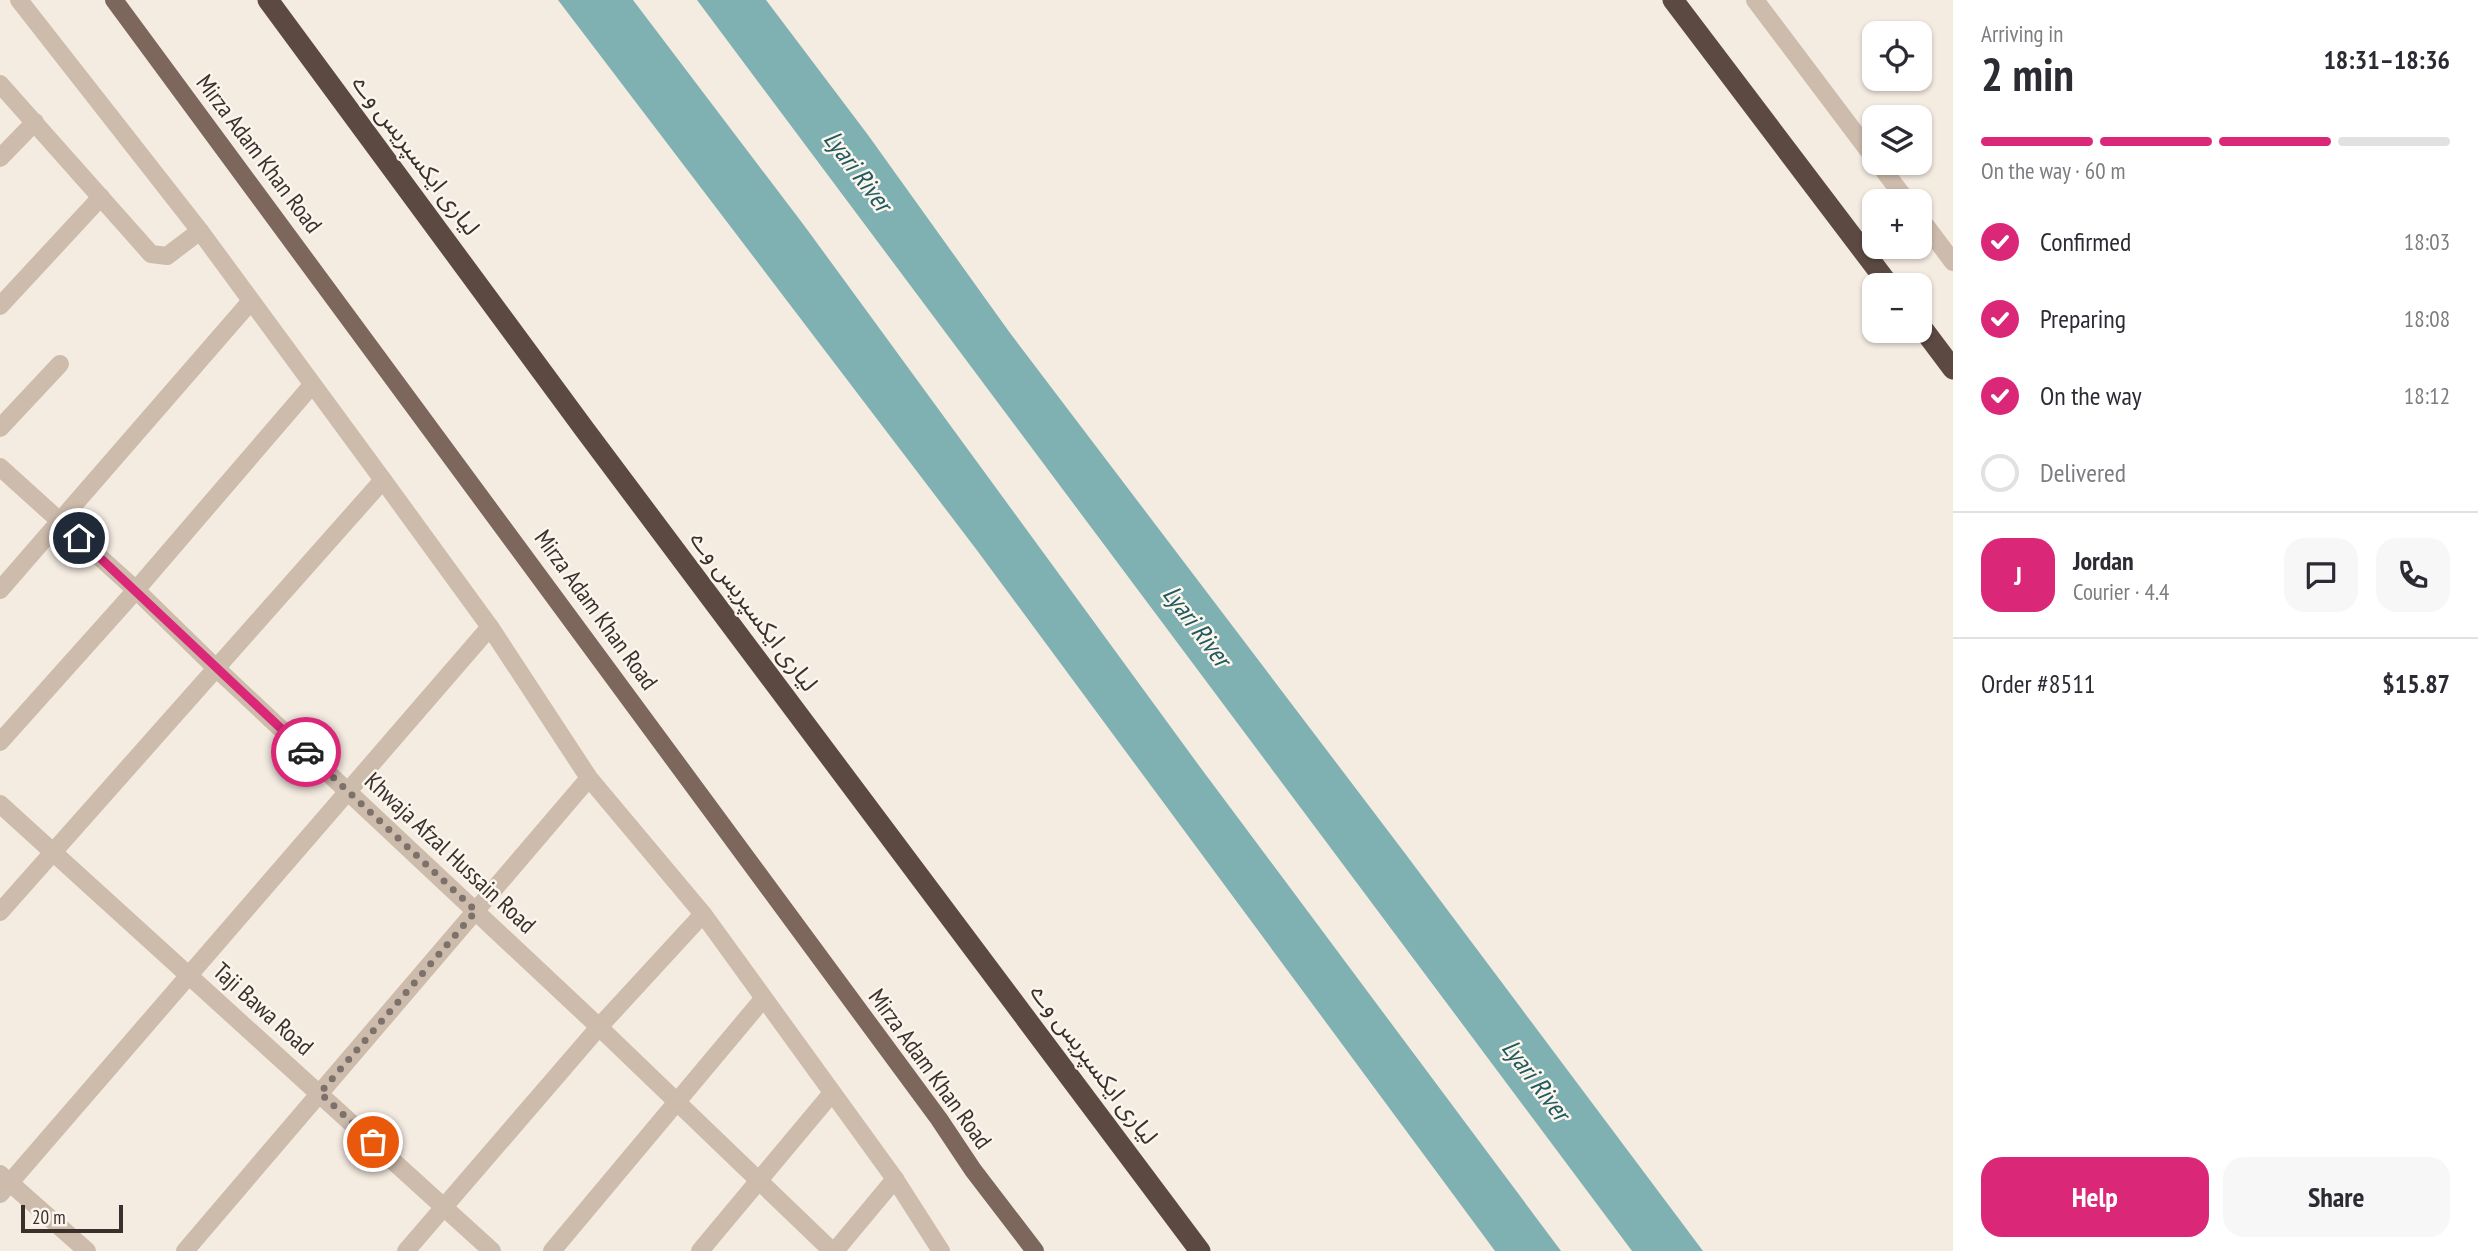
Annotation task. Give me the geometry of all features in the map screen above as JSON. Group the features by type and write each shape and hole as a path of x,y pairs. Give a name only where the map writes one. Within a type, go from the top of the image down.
{"highway":[{"name":"لیاری ایکسپریس وے","path":"268,0 585,430 1200,1251"},
{"path":"1673,0 1880,273"},
{"path":"1932,342 1953,369"}],"main road":[{"name":"Mirza Adam Khan Road","path":"114,0 567,612 1033,1250"}],"street":[{"path":"19,0 200,231 490,627 589,778 703,914 894,1179 941,1251"},
{"path":"1755,0 1862,142"},
{"path":"0,83 151,254 167,256 200,231"},
{"path":"0,158 35,122"},
{"path":"1887,175 1898,189"},
{"path":"0,306 101,197"},
{"path":"1932,234 1953,262"},
{"path":"0,590 251,301"},
{"path":"0,428 60,364"},
{"path":"0,742 136,590 312,385"},
{"name":"Khwaja Afzal Hussain Road","path":"0,467 136,590 834,1251"},
{"path":"0,912 383,480"},
{"path":"87,1251 3,1183 190,975 490,627"},
{"path":"185,1251 589,778"},
{"name":"Taji Bawa Road","path":"0,804 492,1251"},
{"path":"406,1251 599,1027 703,914"},
{"path":"552,1251 764,999"},
{"path":"700,1251 832,1093"},
{"path":"834,1251 894,1179"}],"water":[{"path":"558,0 633,0 806,228 1200,767 1561,1251 1495,1251 976,549"},
{"name":"Lyari River","path":"697,0 766,0 868,135 1010,333 1703,1251 1632,1251"}],"way so far":[{"path":"306,752 476,911 320,1093 373,1142"}],"route":[{"path":"79,538 306,752"}]}
